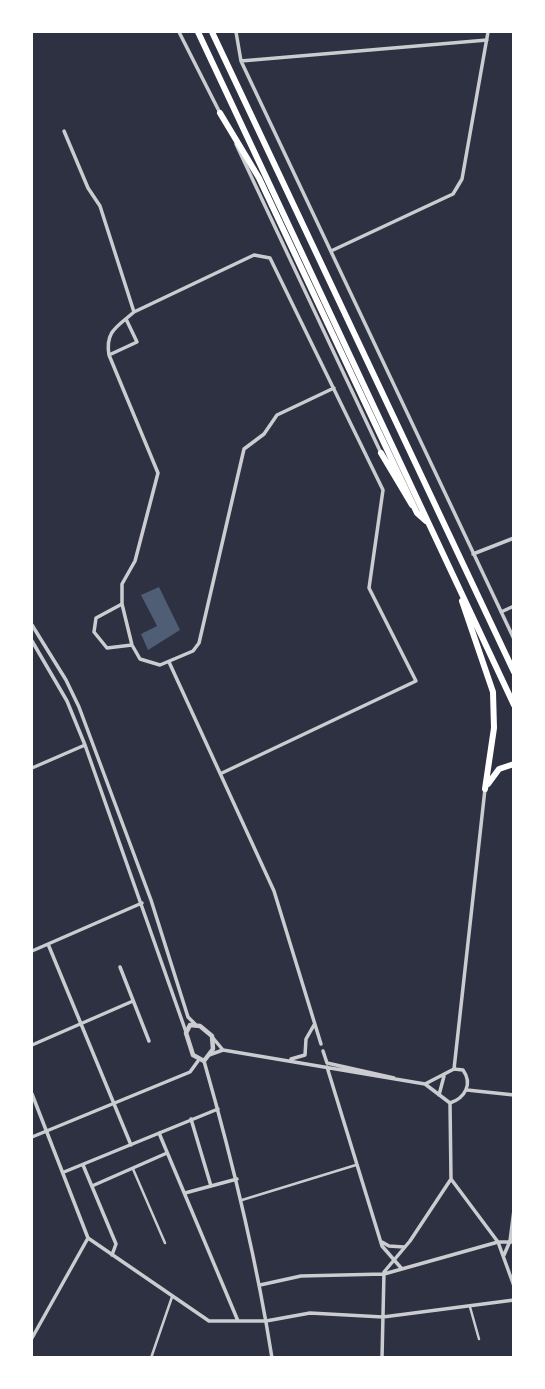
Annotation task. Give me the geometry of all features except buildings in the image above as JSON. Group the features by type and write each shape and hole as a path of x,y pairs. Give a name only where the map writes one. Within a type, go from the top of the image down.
{"highway":[{"path":"198,32 513,705"},
{"path":"212,32 513,672"},
{"path":"220,113 259,178 417,513"},
{"path":"381,453 417,513 430,524"},
{"path":"458,588 467,624 493,692 494,728 485,789"},
{"path":"485,789 499,769 513,764"}],"street":[{"path":"179,32 381,453"},
{"path":"236,32 241,61 513,639"},
{"path":"331,251 453,194 462,179 488,32"},
{"path":"241,61 486,40"},
{"path":"64,131 88,188 100,206 134,312"},
{"path":"222,774 416,681 369,588 383,490 334,388 270,258 254,255 134,312 109,334 109,355 158,473 135,561 122,583 122,604 132,645 140,659 152,665 169,662 193,650 199,643 244,449 264,434 277,415 334,388"},
{"path":"109,355 138,342 126,319"},
{"path":"473,554 513,538"},
{"path":"122,604 96,618 94,632 107,648 132,645"},
{"path":"501,612 513,606"},
{"path":"32,625 66,680 79,707 150,900 188,1017 205,1028 223,1050"},
{"path":"32,641 67,701 85,745 143,903 193,1055 201,1061 206,1070 242,1200 272,1357"},
{"path":"169,662 274,891 321,1044"},
{"path":"32,768 85,745"},
{"path":"454,1069 485,789"},
{"path":"32,951 143,903"},
{"path":"48,944 131,1145"},
{"path":"120,967 149,1041"},
{"path":"32,1045 134,1001"},
{"path":"186,1033 188,1027 195,1024"},
{"path":"285,1060 305,1055 306,1040 314,1024"},
{"path":"209,1055 212,1036"},
{"path":"32,1137 192,1071 209,1055 223,1050 425,1084 450,1103 452,1179 498,1242 513,1286"},
{"path":"323,1051 327,1063 377,1072 396,1079"},
{"path":"327,1067 380,1241 393,1261 402,1269"},
{"path":"425,1084 454,1069 465,1072 467,1090 462,1097 450,1103"},
{"path":"439,1094 445,1074"},
{"path":"467,1090 513,1095"},
{"path":"32,1094 88,1238 209,1321 266,1321 310,1313 383,1317 513,1300"},
{"path":"63,1173 218,1109"},
{"path":"191,1119 211,1186"},
{"path":"159,1133 239,1322"},
{"path":"92,1186 167,1153"},
{"path":"83,1165 116,1244 112,1255"},
{"path":"242,1200 357,1165"},
{"path":"133,1169 165,1243"},
{"path":"185,1193 237,1179"},
{"path":"382,1357 384,1274 452,1179"},
{"path":"445,1192 459,1192"},
{"path":"503,1256 512,1243 513,1210"},
{"path":"32,1338 88,1238"},
{"path":"380,1241 389,1246 405,1247"},
{"path":"260,1285 301,1276 384,1274 498,1242 512,1243"},
{"path":"151,1357 172,1297"},
{"path":"470,1307 479,1339"}],"water":[{"path":"159,587 180,630 148,650 141,634 157,626 141,595"}]}
